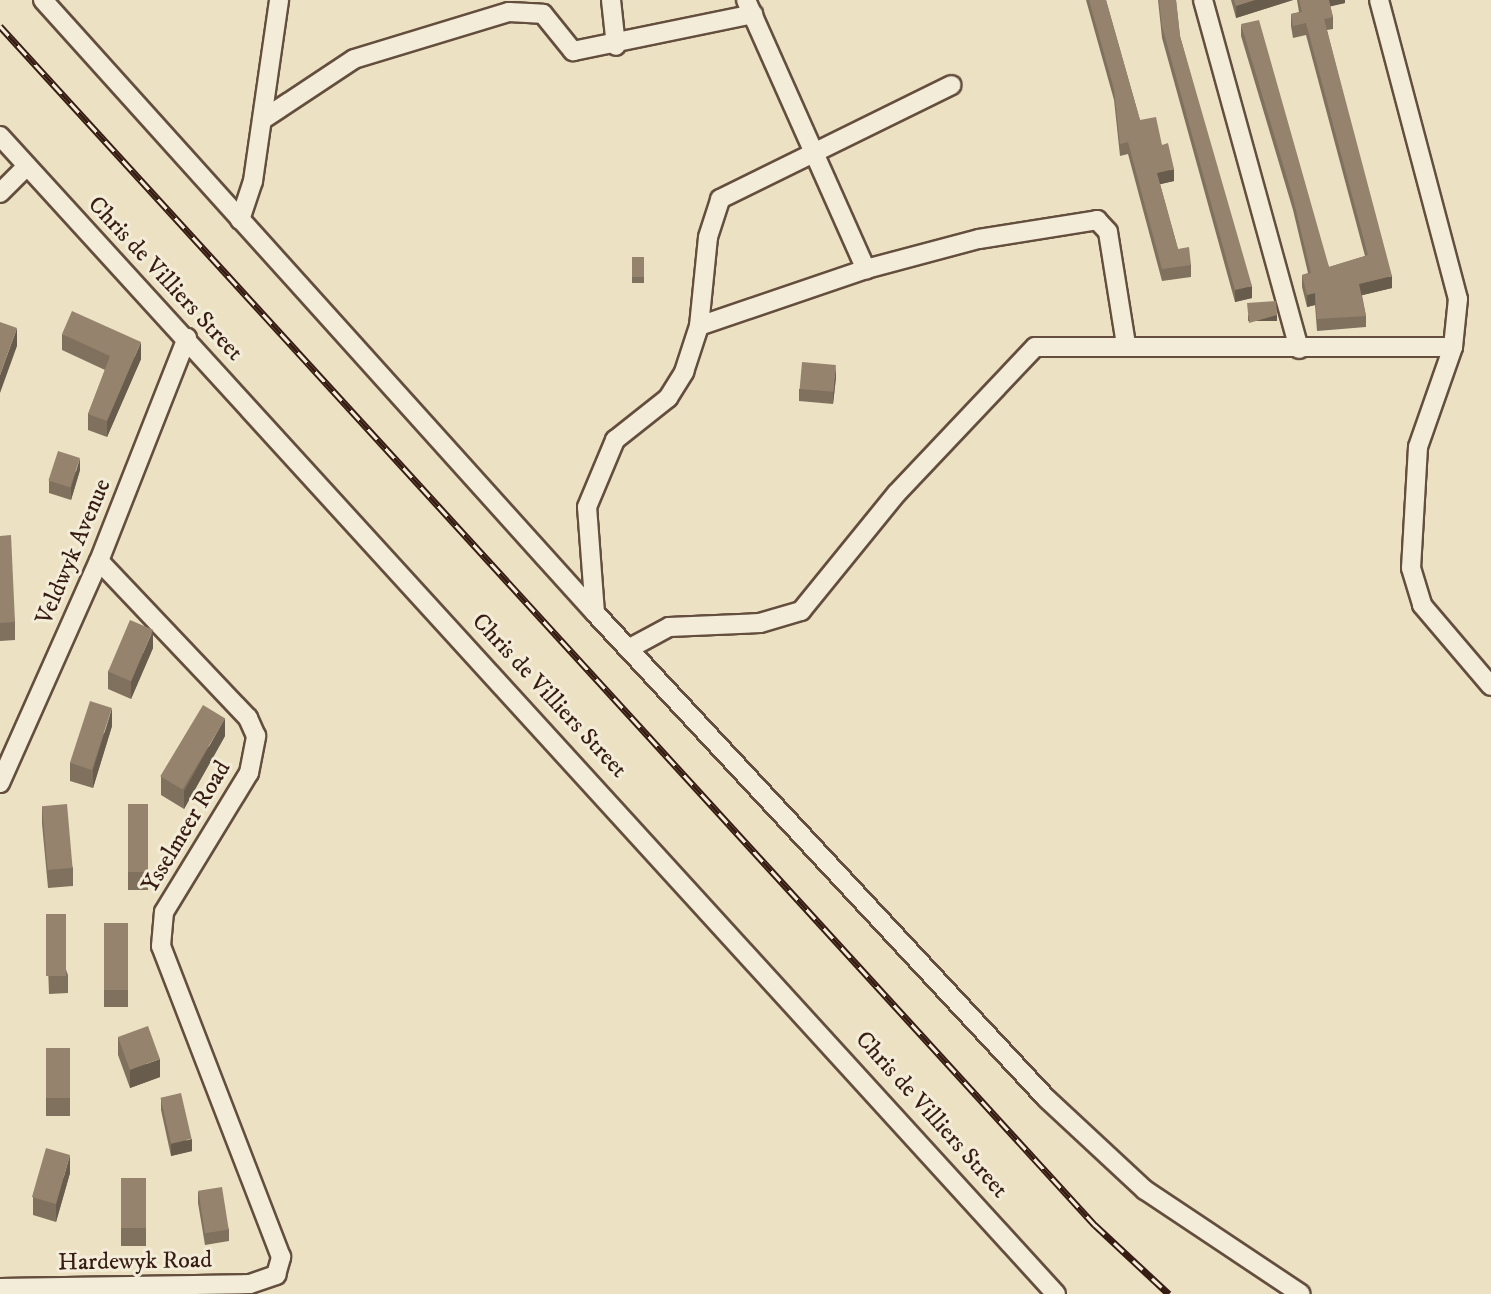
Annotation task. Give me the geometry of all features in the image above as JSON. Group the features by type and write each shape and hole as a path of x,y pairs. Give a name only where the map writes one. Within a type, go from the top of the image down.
{"street":[{"path":"43,0 595,613 1114,1165 1301,1294"},
{"path":"240,220 262,120 279,0"},
{"path":"611,0 616,46"},
{"path":"1203,0 1299,349"},
{"path":"1379,0 1458,299 1452,347 1418,447 1410,568 1422,605 1491,686"},
{"path":"262,120 354,59 509,12 543,14 570,51 616,46 749,7 818,153 866,269"},
{"path":"595,613 587,507 615,440 668,398 684,372 699,326 708,236 720,199 952,85"},
{"name":"Chris de Villiers Street","path":"0,136 1056,1294"},
{"path":"0,194 27,166"},
{"path":"699,326 866,269 1030,226 1097,220 1108,232 1126,344"},
{"name":"Veldwyk Avenue","path":"0,783 99,561 187,338"},
{"path":"630,648 669,627 760,623 801,611 1027,351 1126,344 1299,349 1452,347"},
{"name":"Ysselmeer Road","path":"99,561 248,718 256,736 249,773 164,912 161,946 278,1239 280,1267 271,1278"},
{"name":"Hardewyk Road","path":"0,1288 212,1286 271,1278"}],"building":[{"path":"1089,0 1106,0 1140,120 1156,117 1162,145 1168,143 1174,169 1157,173 1178,249 1189,247 1191,265 1162,269 1128,142 1120,144 1114,89"},
{"path":"1159,0 1176,0 1180,36 1252,286 1235,290 1162,26"},
{"path":"1234,0 1255,0 1236,6"},
{"path":"1299,0 1329,0 1333,17 1324,19 1392,276 1359,284 1366,316 1317,319 1315,293 1307,295 1302,275 1311,273 1293,198 1241,24 1259,20 1329,267 1368,255 1306,23 1293,26 1291,14 1302,12"},
{"path":"632,257 644,257 644,277 632,277"},
{"path":"1276,301 1277,315 1249,323 1247,303"},
{"path":"72,311 141,342 107,421 88,414 110,356 62,334"},
{"path":"0,322 17,328 0,375"},
{"path":"802,362 836,365 834,392 800,389"},
{"path":"58,451 80,458 70,488 48,480"},
{"path":"11,535 15,622 0,623 0,536"},
{"path":"130,620 153,630 131,681 108,672"},
{"path":"90,701 112,708 92,770 70,763"},
{"path":"203,705 225,718 183,790 160,776"},
{"path":"67,804 73,868 48,870 42,806"},
{"path":"128,804 148,804 148,872 128,872"},
{"path":"46,914 66,914 66,976 46,976"},
{"path":"104,923 128,923 128,990 104,990"},
{"path":"148,1026 160,1059 130,1070 118,1037"},
{"path":"46,1048 70,1048 70,1098 46,1098"},
{"path":"181,1093 192,1139 171,1144 161,1098"},
{"path":"46,1148 70,1155 56,1204 32,1197"},
{"path":"121,1178 146,1178 146,1228 121,1228"},
{"path":"222,1187 229,1229 205,1233 198,1191"}],"railway":[{"path":"0,26 1095,1225 1169,1294"}]}
